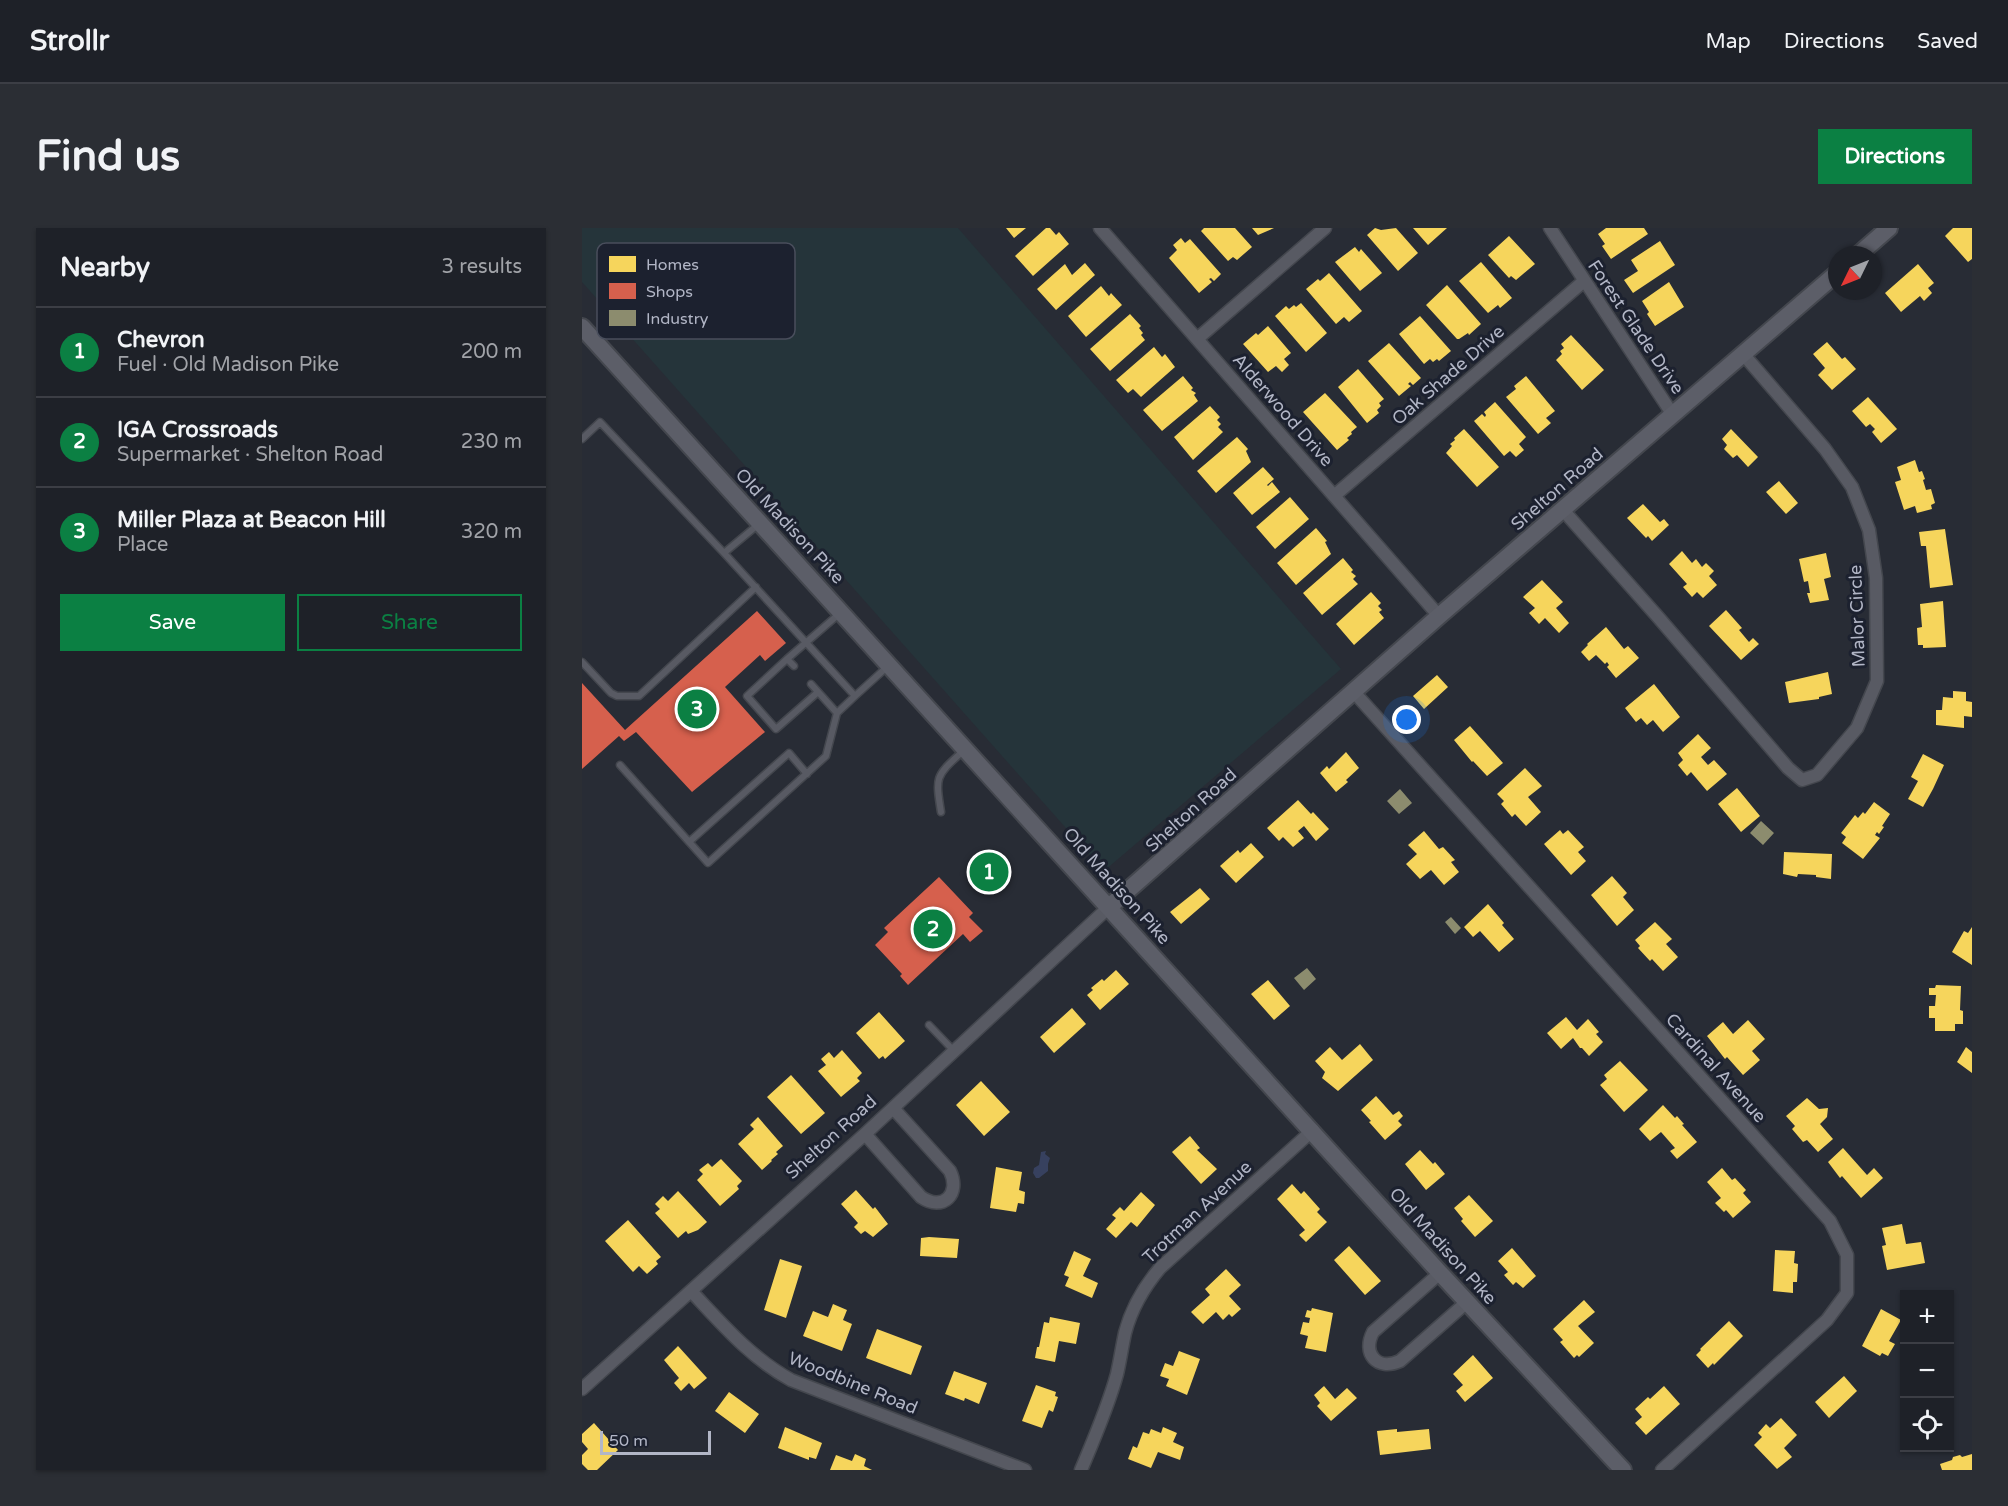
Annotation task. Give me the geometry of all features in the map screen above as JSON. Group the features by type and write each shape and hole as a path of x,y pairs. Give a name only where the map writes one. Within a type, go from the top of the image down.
{"main road":[{"path":"1868,246 1888,228"},
{"name":"Shelton Road","path":"1109,908 1353,691 1828,281"},
{"name":"Old Madison Pike","path":"582,327 1313,1130 1440,1273 1623,1470"}],"street":[{"name":"Alderwood Drive","path":"1100,228 1439,616"},
{"path":"1197,339 1325,228"},
{"name":"Forest Glade Drive","path":"1550,228 1673,415"},
{"name":"Oak Shade Drive","path":"1334,496 1584,281"},
{"name":"Malor Circle","path":"1563,510 1788,768 1802,780 1817,775 1857,728 1877,681 1876,578 1869,530 1852,487 1825,449 1743,355"},
{"name":"Cardinal Avenue","path":"1353,691 1830,1221 1846,1255 1847,1293 1827,1320 1662,1470"},
{"name":"Shelton Road","path":"582,1389 865,1134 1109,908"},
{"path":"865,1134 921,1197 930,1203 941,1203 949,1197 955,1180 950,1171 893,1108"},
{"name":"Trotman Avenue","path":"1081,1470 1108,1403 1126,1330 1148,1282 1160,1268 1313,1130"},
{"path":"1440,1273 1373,1332 1368,1341 1368,1350 1374,1359 1384,1365 1392,1365 1400,1361 1467,1302"},
{"name":"Woodbine Road","path":"691,1291 748,1351 784,1376 1026,1470"}],"lane":[{"path":"582,439 600,422 855,696"},
{"path":"724,553 760,523"},
{"path":"582,662 611,693 617,696 639,696 756,587"},
{"path":"818,692 776,729 747,696 842,612"},
{"path":"787,659 794,666"},
{"path":"620,765 708,863 826,756 837,713 890,665"},
{"path":"811,684 837,713"},
{"path":"941,812 938,776 966,748"},
{"path":"689,842 789,753 807,774"},
{"path":"929,1025 954,1051"}],"shaded area":[{"path":"582,228 958,228 1341,669 1104,871 633,339 795,339 795,243 597,243 597,299 582,282"}],"water":[{"path":"1046,1151 1045,1154 1050,1158 1048,1171 1036,1178 1033,1173 1034,1168 1039,1165 1041,1152"}],"building: Homes":[{"path":"1006,228 1026,228 1014,238"},
{"path":"1046,228 1050,228 1056,235 1059,232 1069,244 1033,276 1015,256"},
{"path":"1204,228 1235,228 1252,247 1237,260 1233,257 1228,261 1201,231"},
{"path":"1252,228 1274,228 1258,235"},
{"path":"1375,228 1381,230 1396,228 1418,253 1398,271 1367,235"},
{"path":"1413,228 1447,228 1428,245"},
{"path":"1606,228 1644,228 1648,234 1611,259 1602,246 1605,244 1598,234"},
{"path":"1953,228 1972,228 1972,259 1968,262 1945,236"},
{"path":"1509,236 1535,264 1516,280 1511,276 1509,278 1488,255"},
{"path":"1181,238 1185,243 1190,239 1221,274 1214,281 1209,279 1212,282 1199,293 1169,258 1177,250 1173,245"},
{"path":"1660,241 1675,265 1633,293 1624,280 1638,271 1631,260"},
{"path":"1355,247 1359,252 1361,249 1382,273 1360,291 1335,262"},
{"path":"1481,262 1512,298 1500,308 1498,305 1488,313 1459,281"},
{"path":"1085,263 1095,275 1056,310 1037,289 1065,264 1072,275"},
{"path":"1918,264 1934,283 1928,288 1932,293 1924,301 1920,296 1901,312 1885,293"},
{"path":"1329,273 1362,311 1349,322 1344,317 1336,324 1306,289"},
{"path":"1669,282 1684,307 1655,326 1642,301"},
{"path":"1447,285 1481,324 1469,335 1468,333 1459,339 1426,305"},
{"path":"1101,286 1109,296 1111,293 1122,305 1086,337 1068,316"},
{"path":"1301,303 1327,333 1306,352 1275,316 1286,306 1289,309"},
{"path":"1130,314 1141,326 1139,328 1143,333 1141,335 1145,340 1110,371 1090,349"},
{"path":"1420,316 1451,351 1439,361 1437,359 1433,362 1430,359 1424,364 1399,334"},
{"path":"1268,326 1291,353 1284,359 1289,365 1282,372 1276,366 1268,372 1243,344"},
{"path":"1571,335 1604,370 1582,390 1556,360 1564,348 1561,344"},
{"path":"1827,342 1842,359 1845,357 1856,369 1832,390 1818,375 1825,368 1813,354"},
{"path":"1389,343 1421,378 1413,385 1410,382 1408,384 1411,386 1399,396 1368,361"},
{"path":"1154,347 1162,357 1165,354 1175,367 1141,397 1133,389 1128,393 1116,380"},
{"path":"1358,369 1384,399 1379,403 1381,406 1377,410 1379,413 1367,423 1338,387"},
{"path":"1183,376 1193,388 1191,390 1196,393 1194,395 1198,401 1162,431 1143,410"},
{"path":"1526,376 1555,411 1546,418 1551,423 1538,434 1506,397"},
{"path":"1325,393 1357,427 1347,438 1349,440 1337,450 1303,412"},
{"path":"1868,397 1897,429 1881,443 1872,432 1875,429 1870,424 1866,427 1852,411"},
{"path":"1495,402 1526,437 1519,444 1524,450 1516,457 1510,451 1504,456 1474,421 1482,414 1485,417 1484,412"},
{"path":"1210,406 1220,417 1217,420 1221,424 1218,427 1223,432 1193,460 1174,437"},
{"path":"1464,429 1499,467 1477,487 1446,453 1452,446 1450,444 1455,440 1454,438"},
{"path":"1731,429 1758,457 1748,467 1737,455 1733,458 1724,449 1727,445 1722,439"},
{"path":"1237,437 1248,449 1246,451 1251,462 1216,493 1197,471"},
{"path":"1915,460 1919,472 1922,471 1925,479 1923,480 1926,490 1931,489 1935,503 1931,505 1932,509 1917,513 1915,506 1904,510 1895,482 1901,480 1897,467"},
{"path":"1263,467 1274,479 1267,485 1272,482 1280,492 1252,515 1233,493"},
{"path":"1779,481 1798,503 1786,514 1766,492"},
{"path":"1290,497 1309,519 1275,549 1256,527"},
{"path":"1643,504 1660,522 1664,519 1669,525 1652,541 1648,536 1646,538 1627,518"},
{"path":"1316,528 1327,541 1325,542 1331,554 1296,585 1277,563"},
{"path":"1945,529 1953,585 1930,588 1926,546 1921,546 1919,532"},
{"path":"1682,551 1692,563 1696,559 1702,567 1706,563 1714,571 1709,576 1717,585 1703,598 1697,592 1692,597 1683,587 1687,584 1669,564"},
{"path":"1826,553 1831,577 1824,579 1829,600 1810,603 1807,593 1810,593 1808,581 1804,582 1799,559"},
{"path":"1343,558 1353,570 1351,572 1356,576 1353,579 1358,584 1322,615 1303,593"},
{"path":"1542,580 1563,602 1556,608 1569,623 1559,633 1545,618 1539,624 1529,613 1535,608 1523,597"},
{"path":"1371,592 1381,603 1378,606 1382,610 1379,612 1384,618 1354,645 1336,624"},
{"path":"1943,601 1946,647 1923,648 1923,645 1918,645 1917,628 1922,627 1920,604"},
{"path":"1726,610 1742,628 1739,630 1749,642 1753,638 1759,644 1741,660 1709,626"},
{"path":"1606,627 1624,649 1628,646 1639,658 1616,678 1607,667 1609,665 1607,662 1605,664 1596,655 1589,661 1581,652"},
{"path":"1828,672 1832,694 1819,697 1819,699 1789,703 1785,682"},
{"path":"1437,675 1448,687 1424,709 1413,696"},
{"path":"1654,684 1680,717 1663,732 1653,720 1647,725 1641,718 1636,722 1625,708"},
{"path":"1953,691 1966,692 1966,701 1972,702 1972,717 1964,716 1964,728 1936,725 1936,710 1942,710 1943,697 1953,698"},
{"path":"1470,726 1503,763 1487,776 1454,740"},
{"path":"1698,734 1711,748 1701,757 1708,765 1714,760 1727,774 1707,791 1691,772 1687,776 1678,765 1683,760 1678,753"},
{"path":"1346,752 1359,768 1336,792 1320,773 1327,766 1329,769"},
{"path":"1923,754 1944,765 1923,807 1908,799 1918,781 1911,777"},
{"path":"1525,768 1542,786 1528,797 1541,812 1526,826 1515,814 1512,817 1501,804 1504,801 1497,794"},
{"path":"1737,788 1760,816 1741,832 1718,804"},
{"path":"1298,800 1329,829 1316,841 1304,826 1298,831 1304,838 1293,847 1283,837 1279,841 1267,828"},
{"path":"1874,802 1890,814 1879,834 1877,832 1875,835 1880,838 1863,859 1842,843 1846,837 1841,833 1855,815 1858,818 1863,812 1865,814"},
{"path":"1560,830 1563,834 1568,830 1584,847 1578,852 1586,861 1571,875 1544,844"},
{"path":"1424,831 1439,849 1443,847 1455,860 1451,862 1459,872 1444,885 1431,870 1420,879 1406,864 1417,854 1408,845"},
{"path":"1251,843 1264,857 1236,883 1220,866 1238,850 1240,853"},
{"path":"1784,852 1832,854 1831,879 1816,877 1816,875 1798,874 1797,877 1783,874"},
{"path":"1612,876 1627,893 1623,897 1634,910 1617,926 1591,895"},
{"path":"1200,888 1210,899 1181,924 1170,912"},
{"path":"1488,904 1514,939 1499,952 1480,931 1473,937 1464,927"},
{"path":"1655,922 1672,939 1666,944 1678,957 1663,971 1638,948 1640,946 1635,940"},
{"path":"1972,927 1972,965 1952,952 1964,931 1968,933"},
{"path":"1116,970 1129,984 1100,1010 1087,995 1093,990 1091,988 1102,979 1104,981"},
{"path":"1268,980 1290,1006 1274,1020 1251,994"},
{"path":"1936,985 1961,986 1960,1010 1963,1011 1963,1024 1955,1024 1955,1031 1935,1031 1935,1018 1929,1018 1929,1006 1935,1006 1936,995 1929,995 1929,988 1935,988"},
{"path":"1072,1008 1086,1024 1054,1053 1040,1037"},
{"path":"879,1012 905,1041 885,1059 883,1056 879,1059 856,1033"},
{"path":"1566,1017 1577,1030 1588,1019 1599,1032 1596,1034 1603,1042 1589,1056 1573,1038 1561,1049 1547,1033"},
{"path":"1748,1020 1765,1039 1752,1051 1760,1060 1743,1075 1727,1057 1725,1059 1707,1036 1723,1022 1733,1034"},
{"path":"1360,1044 1373,1060 1338,1091 1322,1078 1325,1072 1315,1061 1330,1047 1342,1060"},
{"path":"1966,1047 1972,1052 1972,1073 1957,1062"},
{"path":"842,1050 862,1073 857,1078 860,1081 841,1097 818,1071 826,1065 821,1059 829,1052 834,1058"},
{"path":"1620,1061 1648,1090 1624,1112 1600,1085 1607,1079 1604,1075"},
{"path":"791,1075 825,1113 801,1134 767,1097"},
{"path":"981,1081 1010,1112 984,1136 956,1105"},
{"path":"1376,1096 1393,1115 1399,1111 1403,1116 1398,1121 1402,1125 1385,1140 1361,1110"},
{"path":"1807,1098 1819,1109 1828,1108 1827,1117 1820,1124 1833,1139 1818,1152 1807,1140 1803,1142 1792,1129 1795,1126 1786,1116"},
{"path":"1663,1105 1675,1118 1677,1116 1697,1142 1677,1159 1670,1151 1675,1148 1661,1132 1650,1141 1639,1129"},
{"path":"758,1117 783,1146 762,1170 738,1144 754,1129 750,1125"},
{"path":"1190,1136 1200,1148 1197,1150 1217,1169 1201,1184 1172,1152"},
{"path":"1843,1148 1867,1175 1874,1168 1883,1178 1861,1198 1842,1176 1840,1178 1828,1162"},
{"path":"1420,1150 1445,1174 1426,1190 1405,1164"},
{"path":"721,1159 742,1181 737,1186 739,1189 720,1206 697,1180 703,1174 699,1170 708,1163 712,1167"},
{"path":"996,1167 1022,1172 1019,1190 1025,1192 1024,1204 1018,1203 1016,1212 990,1208"},
{"path":"1722,1168 1732,1180 1735,1178 1746,1190 1743,1193 1751,1202 1733,1218 1715,1203 1721,1198 1707,1182"},
{"path":"1292,1184 1301,1194 1304,1191 1320,1209 1317,1212 1327,1222 1306,1242 1299,1235 1305,1230 1277,1199"},
{"path":"856,1190 873,1209 875,1207 888,1224 873,1237 865,1231 861,1234 854,1227 858,1223 841,1204"},
{"path":"678,1191 707,1222 698,1230 688,1234 686,1231 678,1238 655,1213 660,1209 655,1204 663,1196 668,1201"},
{"path":"1141,1192 1155,1205 1137,1227 1131,1222 1116,1238 1106,1229 1116,1218 1112,1215 1120,1207 1124,1211"},
{"path":"1469,1195 1493,1221 1475,1237 1461,1221 1463,1219 1454,1208"},
{"path":"628,1220 661,1257 656,1261 658,1264 647,1274 639,1266 633,1272 605,1241"},
{"path":"1902,1224 1906,1244 1921,1242 1925,1263 1887,1270 1882,1246 1886,1245 1882,1228"},
{"path":"921,1238 959,1239 957,1258 920,1256"},
{"path":"1349,1246 1381,1281 1365,1295 1334,1260"},
{"path":"1512,1248 1536,1276 1523,1288 1516,1282 1513,1285 1504,1275 1508,1272 1498,1261"},
{"path":"1775,1250 1795,1251 1794,1263 1798,1264 1797,1282 1793,1282 1793,1293 1773,1291"},
{"path":"1074,1251 1091,1259 1083,1276 1098,1283 1092,1298 1065,1286 1069,1277 1064,1275"},
{"path":"780,1259 802,1266 786,1318 764,1310"},
{"path":"1226,1269 1241,1285 1229,1296 1241,1309 1232,1317 1229,1314 1223,1320 1216,1312 1203,1324 1191,1312 1210,1295 1205,1289"},
{"path":"1584,1300 1595,1312 1578,1326 1594,1343 1579,1357 1577,1355 1574,1358 1560,1342 1563,1340 1553,1329"},
{"path":"833,1304 847,1310 843,1320 852,1324 842,1351 803,1336 813,1311 828,1317"},
{"path":"1312,1308 1333,1313 1326,1352 1305,1348 1308,1336 1300,1334 1303,1322 1309,1323 1310,1318 1305,1317 1307,1310 1311,1311"},
{"path":"1881,1309 1900,1319 1889,1341 1895,1344 1888,1356 1882,1353 1880,1356 1862,1346"},
{"path":"1050,1317 1080,1323 1076,1344 1059,1341 1055,1362 1035,1358 1044,1322 1049,1323"},
{"path":"1729,1321 1743,1336 1714,1365 1713,1363 1708,1368 1696,1355"},
{"path":"877,1329 922,1346 911,1375 866,1358"},
{"path":"678,1346 707,1378 694,1389 689,1383 681,1391 674,1383 679,1378 664,1360"},
{"path":"1179,1351 1200,1359 1187,1395 1166,1386 1169,1379 1160,1376 1165,1363 1173,1366"},
{"path":"1473,1355 1493,1378 1465,1402 1456,1391 1463,1385 1453,1374"},
{"path":"954,1371 987,1383 979,1404 965,1398 964,1401 945,1394"},
{"path":"1844,1376 1857,1391 1829,1418 1815,1402"},
{"path":"1036,1385 1056,1392 1055,1396 1058,1397 1053,1412 1049,1410 1042,1428 1022,1421"},
{"path":"1324,1386 1335,1399 1347,1388 1357,1398 1331,1421 1317,1406 1320,1403 1314,1395"},
{"path":"1664,1386 1680,1404 1646,1435 1635,1423 1642,1417 1635,1409"},
{"path":"729,1392 759,1414 745,1433 715,1411"},
{"path":"1781,1418 1797,1435 1784,1448 1792,1457 1777,1469 1754,1445 1762,1437 1758,1433 1766,1424 1770,1428"},
{"path":"594,1423 618,1450 597,1470 588,1470 582,1464 582,1455 588,1449 582,1442 582,1434"},
{"path":"785,1427 822,1443 816,1459 809,1457 809,1460 778,1448"},
{"path":"1163,1427 1177,1433 1173,1442 1184,1447 1180,1460 1158,1452 1151,1468 1128,1459 1133,1446 1137,1448 1143,1432 1149,1434 1151,1429 1161,1433"},
{"path":"1397,1429 1397,1432 1429,1429 1431,1449 1380,1455 1377,1431"},
{"path":"855,1454 866,1459 864,1466 872,1470 830,1470 836,1455 852,1461"},
{"path":"1972,1454 1972,1470 1942,1470 1940,1464 1952,1460 1953,1457"}],"building: Shops":[{"path":"757,611 786,643 765,661 760,655 725,687 765,732 692,792 636,732 624,741 619,736 582,769 582,683 625,730"},
{"path":"939,877 973,913 969,917 983,931 970,942 963,934 908,985 900,976 902,974 875,945 888,932 884,928"}],"building: Industry":[{"path":"1400,789 1412,803 1399,814 1387,801"},
{"path":"1761,821 1774,833 1763,845 1750,833"},
{"path":"1451,917 1461,928 1455,934 1445,922"},
{"path":"1307,968 1316,979 1304,990 1294,978"}],"place":[{"name":"Miller Plaza at Beacon Hill","path":"697,709"},
{"name":"Chevron","path":"989,872"},
{"name":"IGA Crossroads","path":"933,929"}]}
